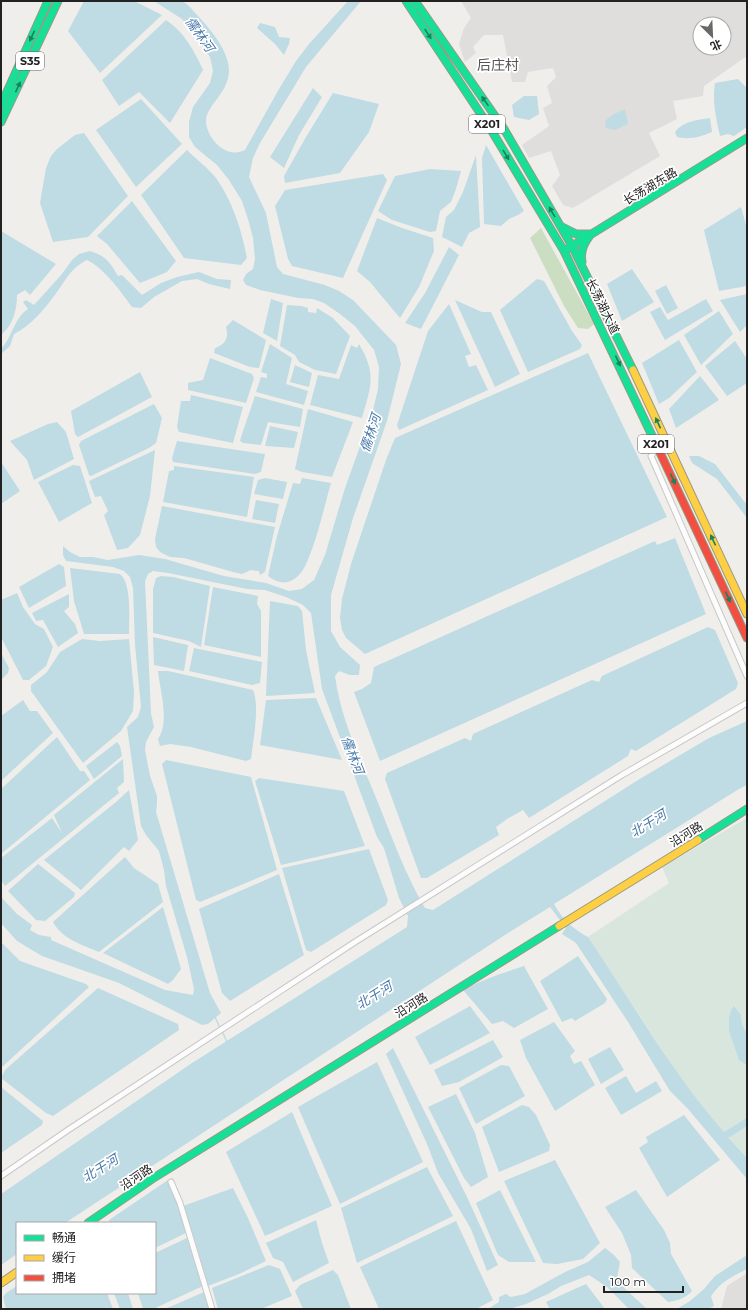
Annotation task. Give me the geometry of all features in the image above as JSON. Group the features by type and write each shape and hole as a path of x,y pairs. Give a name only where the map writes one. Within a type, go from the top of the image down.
{"main road":[{"name":"S35","path":"1,105 48,1"},
{"name":"S35","path":"1,122 58,1"},
{"name":"长荡湖大道","path":"406,1 490,128 564,251 747,638"},
{"name":"长荡湖大道","path":"415,1 504,129 572,246 621,344 747,614"},
{"name":"长荡湖东路","path":"564,251 747,138"},
{"path":"561,226 576,234 591,234"},
{"path":"586,276 581,255 583,245 591,234"},
{"name":"沿河路","path":"89,1222 152,1179 747,809"},
{"path":"1,1283 16,1273"}],"street":[{"path":"657,447 651,456 747,676"},
{"path":"1,1176 68,1130 355,942 622,775 747,703"},
{"path":"171,1182 180,1203 212,1309"}],"shaded area":[{"name":"后庄村","path":"461,1 747,1 747,56 704,86 703,96 673,101 677,119 649,133 660,156 573,208 563,205 552,186 560,175 551,151 529,158 522,145 549,126 543,108 552,103 547,86 556,77 553,68 528,72 525,82 512,82 503,35 484,35 473,47 476,53 465,62 459,44 464,28 471,18"},
{"path":"747,818 747,1158 709,1115 676,1071 588,937 669,883 662,867"},
{"path":"747,1273 747,1309 721,1309 727,1286"}],"green space":[{"path":"541,228 594,324 588,329 578,328 564,306 530,238"}],"water":[{"path":"84,1 134,1 162,15 100,73 68,31"},
{"path":"154,1 181,1 186,3 209,28 225,52 228,61 228,78 224,88 209,110 206,122 207,129 216,143 229,152 237,152 245,150 279,89 296,61 309,44 348,1 361,1 306,67 260,143 253,158 249,177 266,213 277,267 283,274 325,285 339,291 353,300 396,345 401,364 387,421 353,518 331,595 331,631 340,647 360,665 359,675 350,675 339,671 335,676 342,709 353,742 400,858 425,908 433,910 638,780 709,738 747,721 747,785 554,904 568,923 588,937 670,1062 724,1132 747,1118 747,1126 728,1137 747,1158 747,1179 688,1109 670,1091 628,1022 576,943 562,934 566,928 550,907 67,1222 16,1222 16,1255 1,1265 1,1194 192,1063 407,927 408,916 399,898 384,848 377,837 322,689 311,613 303,605 265,590 247,589 153,571 148,574 145,581 151,713 154,727 146,742 145,750 150,776 157,796 156,812 210,993 221,1013 208,1024 202,1025 119,983 42,956 17,941 1,923 1,897 17,914 32,925 30,930 39,935 51,937 51,940 165,990 193,995 194,989 187,957 166,886 159,851 146,835 141,826 127,727 138,717 141,707 135,645 133,588 130,577 124,571 113,567 66,561 63,555 63,546 70,552 80,557 93,557 108,560 139,555 165,559 224,576 266,583 289,591 302,589 314,580 325,555 345,488 373,410 378,389 379,367 374,350 355,326 324,303 313,299 298,298 260,290 246,285 243,280 246,274 253,269 255,259 253,238 242,201 229,180 217,165 195,147 189,137 189,122 193,107 210,83 213,71 210,57 182,19"},
{"path":"166,20 178,30 188,42 203,70 170,123 139,92 119,106 102,80"},
{"path":"260,23 275,27 279,37 290,38 284,55 275,44 257,28"},
{"path":"738,79 747,88 747,127 734,136 728,134 720,136 714,103 715,83"},
{"path":"313,88 322,97 299,135 284,168 270,157"},
{"path":"333,93 379,104 369,132 340,173 285,183 284,176"},
{"path":"524,96 537,96 539,114 529,120 514,117 512,105"},
{"path":"141,99 182,144 136,187 96,130"},
{"path":"625,109 628,124 615,130 606,128 605,121 612,115"},
{"path":"710,118 712,132 695,138 677,137 675,132 682,125 700,119"},
{"path":"84,133 128,196 88,237 53,242 40,203 46,168 51,156 57,149 75,135"},
{"path":"486,145 524,211 509,219 501,226 484,224 482,158"},
{"path":"187,150 213,174 232,206 247,258 241,265 184,258 141,195"},
{"path":"476,155 480,227 469,233 462,247 442,237 446,217 454,210 463,192"},
{"path":"430,169 461,171 451,202 440,211 436,231 430,232 392,220 378,211 395,176"},
{"path":"383,174 387,180 343,278 292,266 288,259 275,206 285,190"},
{"path":"132,201 176,261 167,272 140,283 107,244 97,236"},
{"path":"741,207 747,228 747,286 719,291 704,230"},
{"path":"377,218 433,238 434,251 419,287 400,318 370,282 357,271"},
{"path":"1,231 56,264 30,295 25,290 17,295 14,317 9,327 1,335"},
{"path":"449,247 459,255 421,329 405,323 425,293"},
{"path":"90,251 104,257 118,276 122,275 142,295 161,283 177,277 199,272 217,279 231,280 230,289 209,284 197,279 182,281 154,297 141,308 132,307 106,275 87,260 72,271 41,312 26,327 14,334 10,346 1,354 1,349 19,318 28,309 23,302 26,300 34,305 62,274 72,260 79,254"},
{"path":"632,269 654,302 622,321 607,284"},
{"path":"537,279 544,281 572,331 582,345 580,349 528,372 500,310"},
{"path":"666,285 678,308 667,314 655,291"},
{"path":"747,294 747,325 740,332 720,300"},
{"path":"271,299 283,303 277,341 263,333"},
{"path":"706,299 713,311 665,340 650,312 660,307 668,320"},
{"path":"455,300 482,312 491,312 520,374 495,387"},
{"path":"449,304 471,354 465,356 469,367 476,365 488,390 399,430 397,425 428,331"},
{"path":"287,305 301,306 308,308 308,312 316,313 317,308 333,318 350,336 336,374 315,370 299,362 295,355 280,346"},
{"path":"719,311 733,334 701,365 684,335"},
{"path":"233,320 266,340 259,368 250,367 214,353 215,348 222,345 226,340 226,327"},
{"path":"679,340 697,372 669,398 659,404 642,363"},
{"path":"735,341 747,359 747,383 727,396 705,366"},
{"path":"270,344 292,358 286,384 308,391 304,405 256,392 261,377 267,378 267,374 261,372"},
{"path":"359,344 365,354 371,380 362,418 310,405 318,375 339,379 351,345 357,348"},
{"path":"588,353 667,517 365,654 346,638 342,630 340,618 342,599 351,564 386,460 395,438"},
{"path":"210,358 252,374 254,378 246,403 188,390 188,383 203,380"},
{"path":"295,365 312,373 309,387 290,382"},
{"path":"140,372 152,397 78,437 75,434 71,411"},
{"path":"700,376 719,400 676,428 669,409"},
{"path":"191,395 243,407 233,443 179,432 177,427 181,401 190,401"},
{"path":"255,396 303,409 300,427 268,422 261,445 243,443 240,441"},
{"path":"154,404 162,418 156,443 149,448 91,476 89,475 79,445 81,441"},
{"path":"308,409 353,422 332,477 302,472 295,469"},
{"path":"57,422 66,432 74,459 34,480 27,460 10,441 48,424"},
{"path":"270,426 298,432 294,448 265,446"},
{"path":"177,441 265,454 261,472 255,474 173,462 172,458"},
{"path":"155,450 150,496 140,535 128,548 117,550 104,515 108,511 101,496 95,497 89,481"},
{"path":"689,456 699,456 715,464 747,505 747,518 717,479 692,463"},
{"path":"1,462 20,491 1,504"},
{"path":"73,465 80,466 92,503 59,522 38,482"},
{"path":"174,466 254,477 247,517 163,502 169,471 174,470"},
{"path":"265,478 287,482 283,499 254,494 258,480"},
{"path":"302,478 331,483 313,547 303,569 295,579 287,582 280,582 268,576 277,536 293,483 300,484"},
{"path":"256,500 279,504 275,523 252,519"},
{"path":"162,506 275,527 265,572 260,575 259,571 251,570 242,574 184,558 170,557 160,552 156,547 155,539"},
{"path":"675,538 706,614 380,761 354,692 371,683 374,667 655,541 657,545"},
{"path":"59,564 64,567 66,586 29,608 19,587"},
{"path":"70,568 120,574 124,579 128,593 129,634 84,634 74,601"},
{"path":"161,576 173,577 210,586 201,647 189,641 153,633 153,589 156,578"},
{"path":"213,587 258,596 257,604 261,611 261,657 204,645"},
{"path":"17,593 23,607 35,624 44,629 53,647 46,666 29,680 23,680 1,637 1,600"},
{"path":"69,594 69,607 64,611 75,624 78,633 58,647 43,620 36,621 32,613"},
{"path":"270,601 298,606 302,611 306,650 315,693 266,696"},
{"path":"708,627 715,630 738,683 736,689 636,751 631,749 628,756 529,818 523,810 507,819 496,827 499,835 427,878 421,878 385,779 387,773 465,738 471,741 473,734 592,680 599,682 602,676"},
{"path":"153,637 188,645 184,671 154,665"},
{"path":"82,639 100,641 129,639 134,692 133,711 121,731 83,763 31,691 31,685 47,672 60,652"},
{"path":"194,648 262,662 260,683 252,685 189,671"},
{"path":"1,653 9,668 8,673 1,680"},
{"path":"158,671 168,671 253,690 256,714 251,759 246,761 191,747 170,744 160,746 158,739 162,732 164,715"},
{"path":"316,698 342,760 260,745 266,700"},
{"path":"23,700 30,711 37,711 53,733 1,781 1,716"},
{"path":"57,737 80,771 84,771 90,780 1,854 1,789"},
{"path":"117,742 120,746 122,756 94,779 86,766"},
{"path":"123,759 124,782 117,788 119,793 5,886 1,880 1,858 52,818 62,833 54,815"},
{"path":"166,760 251,777 277,870 200,902 196,900 162,764"},
{"path":"259,778 344,791 365,846 281,865 255,781"},
{"path":"129,790 138,840 129,851 124,847 81,890 44,860"},
{"path":"369,849 388,900 386,905 311,952 306,950 282,868"},
{"path":"125,857 134,868 158,884 163,902 99,952 67,937 53,922"},
{"path":"38,864 75,893 74,897 45,921 36,920 8,891"},
{"path":"279,874 304,955 230,1001 222,993 199,909"},
{"path":"163,907 181,969 168,984 103,953"},
{"path":"1,942 20,961 86,984 89,987 1,1068"},
{"path":"578,956 607,999 605,1003 575,1021 572,1018 562,1022 540,981"},
{"path":"524,966 548,1009 514,1028 503,1021 492,1024 463,990 486,979"},
{"path":"98,988 178,1024 179,1030 53,1116 46,1113 1,1078 5,1070"},
{"path":"470,1006 490,1033 430,1065 415,1037"},
{"path":"734,1006 741,1015 742,1023 747,1036 747,1065 739,1060 729,1031 729,1018 731,1010"},
{"path":"554,1022 575,1051 570,1056 574,1064 581,1061 595,1085 555,1111 526,1058 520,1040"},
{"path":"493,1040 503,1057 459,1082 442,1086 434,1070"},
{"path":"610,1047 624,1070 601,1084 588,1059"},
{"path":"393,1048 467,1197 498,1265 487,1271 471,1229 438,1173 427,1144 386,1054"},
{"path":"377,1062 423,1162 340,1204 298,1107"},
{"path":"501,1065 509,1066 525,1096 476,1124 459,1088"},
{"path":"626,1076 636,1093 656,1081 662,1091 621,1115 605,1088"},
{"path":"1,1087 43,1121 42,1125 1,1153"},
{"path":"456,1094 475,1133 488,1177 471,1187 464,1178 428,1107"},
{"path":"522,1105 529,1107 536,1115 550,1145 549,1151 499,1172 482,1127"},
{"path":"292,1112 332,1206 265,1236 226,1152"},
{"path":"684,1115 720,1160 667,1197 639,1148 648,1142 646,1137"},
{"path":"555,1160 600,1243 583,1259 557,1264 543,1263 504,1181"},
{"path":"427,1167 453,1216 357,1263 341,1208"},
{"path":"168,1180 186,1233 156,1248 156,1222 110,1222 109,1220"},
{"path":"233,1188 248,1218 266,1261 239,1274 208,1286 183,1206"},
{"path":"500,1190 536,1262 509,1262 498,1255 476,1203"},
{"path":"636,1190 664,1230 670,1243 671,1254 692,1291 681,1299 668,1302 632,1268 631,1255 622,1233 605,1207"},
{"path":"316,1220 329,1263 293,1282 283,1262 273,1258 266,1243"},
{"path":"456,1221 493,1300 476,1309 379,1309 360,1267"},
{"path":"187,1238 203,1286 153,1309 143,1309 138,1294 156,1294 156,1253"},
{"path":"605,1248 620,1262 617,1278 620,1284 647,1309 629,1309 607,1287 589,1275 561,1286 526,1304 509,1309 488,1309 499,1302 499,1297 506,1294 511,1297 525,1294 565,1272 588,1262"},
{"path":"747,1255 747,1269 727,1280 711,1296 714,1306 708,1309 677,1309 690,1301 704,1289 715,1276"},
{"path":"269,1265 280,1269 292,1296 261,1309 218,1309 212,1288"},
{"path":"333,1270 338,1275 351,1309 303,1309 295,1291 300,1285"},
{"path":"586,1284 605,1309 550,1309 546,1302"},
{"path":"16,1287 16,1294 107,1294 113,1309 6,1309 3,1297 6,1293"},
{"path":"204,1292 209,1309 165,1309"},
{"path":"114,1294 128,1294 133,1309 120,1309"}],"waterway":[{"path":"215,1017 220,1028"},
{"path":"222,1031 227,1042"}],"traffic: fast":[{"path":"1,105 48,1"},
{"path":"1,122 58,1"},
{"path":"406,1 490,128 564,251 656,444"},
{"path":"415,1 504,129 572,246 633,370"},
{"path":"564,251 747,138"},
{"path":"562,227 576,234 591,234"},
{"path":"582,262 583,247 591,234"},
{"path":"698,840 747,809"},
{"path":"89,1222 152,1179 559,926"}],"traffic: slow":[{"path":"633,370 747,614"},
{"path":"559,926 698,840"},
{"path":"1,1283 16,1273"}],"traffic: jam":[{"path":"656,444 747,638"}],"district":[{"name":"后庄村","path":"498,65"}],"water label":[{"name":"儒林河","path":"200,34"},
{"name":"儒林河","path":"370,433"},
{"name":"儒林河","path":"353,755"},
{"name":"北干河","path":"648,823"},
{"name":"北干河","path":"374,995"},
{"name":"北干河","path":"100,1168"}]}
